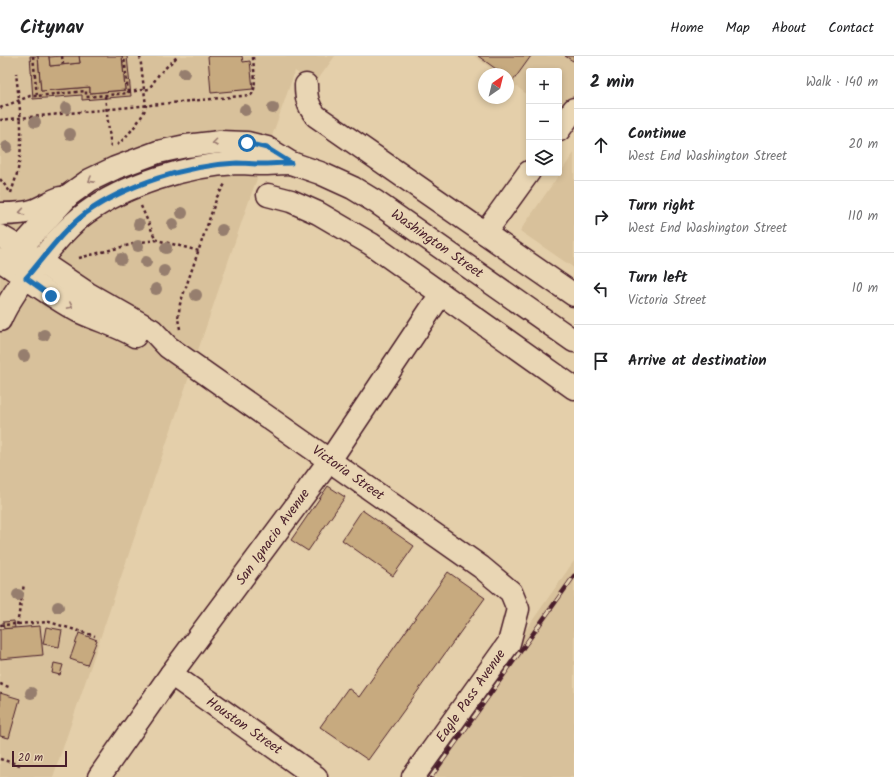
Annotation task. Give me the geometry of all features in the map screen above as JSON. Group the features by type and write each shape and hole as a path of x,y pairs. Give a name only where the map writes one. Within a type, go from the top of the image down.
{"street":[{"path":"306,85 306,96 310,108 316,116 574,295"},
{"path":"562,126 574,109"},
{"path":"2,266 69,195 90,180 115,168 158,152 186,146 220,142 247,143 267,148 291,163"},
{"path":"0,320 17,290 67,230 85,214 108,199 130,188 198,168 237,163 291,163"},
{"name":"Washington Street","path":"291,163 320,173 353,188 389,210 574,341"},
{"path":"486,233 526,176"},
{"path":"6,206 14,214 35,210 51,201 69,195"},
{"path":"268,195 291,201 318,213 371,244 574,388"},
{"name":"Victoria Street","path":"0,236 87,293 152,330 174,339 330,460 481,567 511,592 518,609"},
{"name":"Victoria Street","path":"2,266 26,278 51,296 79,311 122,328 148,343 174,339"},
{"name":"San Ignacio Avenue","path":"99,777 171,674 330,460 441,294"},
{"name":"Eagle Pass Avenue","path":"413,777 509,643 518,609"},
{"name":"Houston Street","path":"171,674 316,777"}],"path":[{"path":"33,56 37,96"},
{"path":"62,56 63,64"},
{"path":"124,56 128,92"},
{"path":"105,96 110,148 122,141 145,110 146,106 140,56"},
{"path":"0,108 30,96 86,91 86,97 144,91 149,89 160,74 178,56"},
{"path":"0,120 251,95 254,92 255,87 253,56"},
{"path":"6,206 17,174 21,152 16,73"},
{"path":"0,179 11,193"},
{"path":"174,339 178,312 217,197 227,182"},
{"path":"140,202 156,240"},
{"path":"80,258 141,242 156,240 199,251"},
{"path":"17,625 24,584"},
{"path":"0,626 49,622 95,636"},
{"path":"0,684 9,687"},
{"path":"0,759 20,765"}],"shaded area":[{"path":"0,56 335,56 314,85 295,71 244,215 53,777 0,777"},
{"path":"474,56 574,56 574,128 562,119 562,68 526,68 526,94 514,85 514,68 491,68"},
{"path":"574,153 574,268 520,231 558,176 562,176 562,170"},
{"path":"574,561 574,777 423,777"}],"building":[{"path":"30,56 38,56 41,91 90,87 90,93 125,90 122,56 127,56 131,96 82,100 82,95 33,99"},
{"path":"38,56 49,56 50,66 80,63 79,56 122,56 125,90 90,93 90,87 41,91"},
{"path":"79,56 80,63 50,66 49,57"},
{"path":"208,56 242,56 243,62 250,61 253,89 211,93"},
{"path":"478,56 531,56 514,80 514,68 495,68"},
{"path":"565,56 574,56 574,60 573,61"},
{"path":"328,486 345,497 308,551 291,540"},
{"path":"362,510 414,546 393,576 342,540"},
{"path":"448,572 485,598 368,760 320,727 348,688 359,697"},
{"path":"14,621 15,628 4,629 3,622"},
{"path":"40,626 43,655 0,659 0,629"},
{"path":"46,627 62,630 59,647 43,644"},
{"path":"79,633 97,640 87,665 70,659"},
{"path":"54,663 63,665 60,675 52,673"},
{"path":"0,693 20,699 9,738 0,736"}],"railway":[{"path":"431,777 574,576"}],"route":[{"path":"51,296 26,278 67,230 85,214 108,199 130,188 198,168 237,163 291,163 267,148 247,143"}]}
